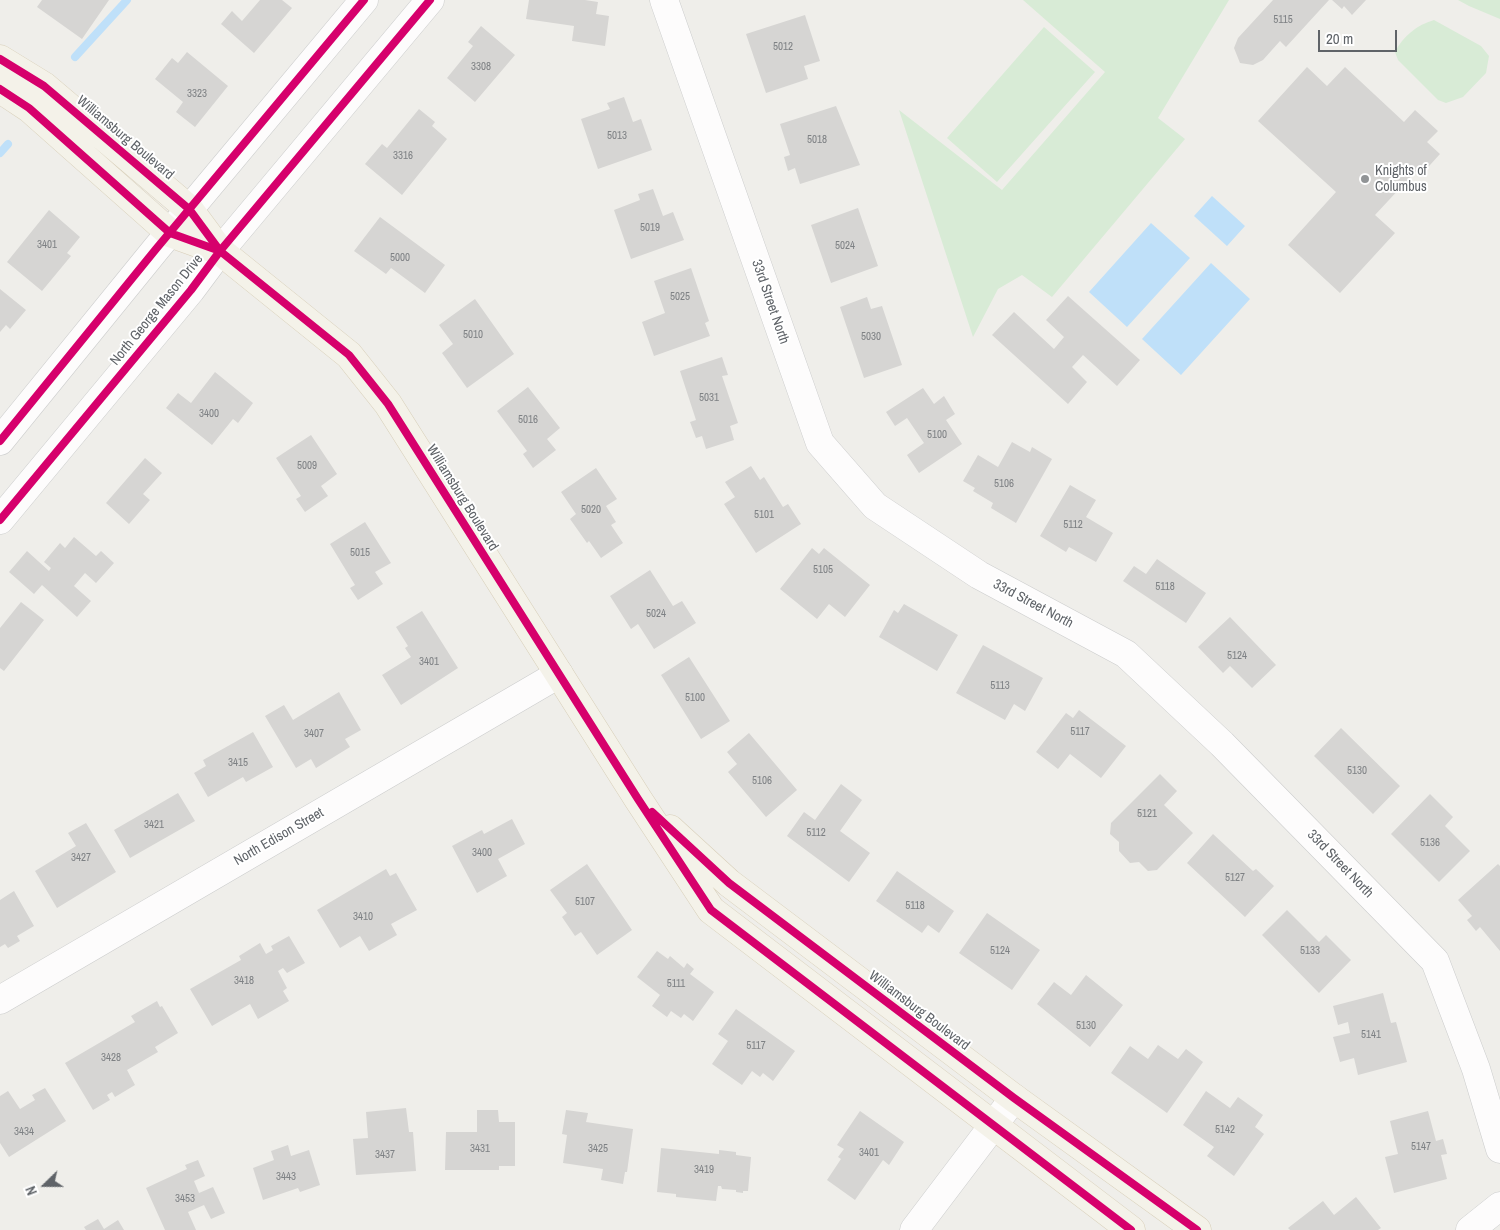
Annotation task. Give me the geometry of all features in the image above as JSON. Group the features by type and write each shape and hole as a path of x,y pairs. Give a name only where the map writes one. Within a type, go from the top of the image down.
{"main road":[{"name":"Williamsburg Boulevard","path":"0,59 44,86 189,209 220,251 350,355 388,404 638,799 711,910 1131,1230"},
{"name":"Williamsburg Boulevard","path":"0,89 29,108 170,233 220,251"},
{"name":"Williamsburg Boulevard","path":"638,799 729,883 1014,1098 1197,1230"}],"street":[{"path":"0,441 189,209 364,0"},
{"name":"North George Mason Drive","path":"0,520 191,290 220,251 430,0"},
{"name":"33rd Street North","path":"664,0 820,443 875,506 979,575 1126,654 1222,744 1435,961 1476,1069 1500,1149"},
{"name":"North Edison Street","path":"0,1000 559,674"},
{"path":"914,1230 1014,1098"},
{"path":"1470,1230 1500,1206"}],"green space":[{"path":"1023,0 1229,0 1158,118 1185,139 1052,297 1022,275 998,289 973,337 899,110 1002,190 1105,72"},
{"path":"1458,0 1500,0 1500,19 1469,6"},
{"path":"1434,20 1481,46 1489,56 1486,73 1463,97 1446,103 1438,100 1398,60 1395,52 1411,32"},
{"path":"1044,27 1095,72 997,182 947,138"}],"water":[{"path":"1212,196 1245,226 1227,246 1194,216"},
{"path":"1151,223 1190,258 1127,327 1089,292"},
{"path":"1211,263 1250,299 1181,375 1142,339"}],"building":[{"path":"42,0 109,0 82,39 37,7"},
{"path":"260,0 282,0 292,8 254,53 221,24 232,11 242,21"},
{"path":"529,0 585,0 598,2 596,14 609,16 605,46 572,41 574,26 526,19"},
{"path":"1273,0 1329,0 1286,47 1280,41 1263,60 1253,65 1240,63 1234,48 1238,38"},
{"path":"1332,0 1366,0 1352,15 1344,6 1342,9"},
{"path":"805,15 820,61 804,66 808,79 766,93 746,34"},
{"path":"481,26 515,55 475,102 447,78 473,46 468,42"},
{"path":"187,52 228,86 195,127 176,112 183,102 155,79 172,58 178,63"},
{"name":"Knights of Columbus","path":"1307,67 1327,86 1345,67 1404,122 1415,110 1438,131 1427,142 1440,154 1420,176 1415,172 1375,215 1395,233 1340,293 1288,245 1336,192 1258,121"},
{"path":"624,97 633,122 641,119 652,150 598,169 581,119 610,109 607,103"},
{"path":"836,106 860,165 800,184 795,168 788,171 784,157 790,155 780,124"},
{"path":"419,109 435,122 432,126 447,139 402,195 365,164 382,144 387,148"},
{"path":"653,189 663,216 673,212 684,240 631,259 614,210 640,200 638,194"},
{"path":"858,208 878,266 831,283 811,225"},
{"path":"49,210 80,237 67,253 71,256 42,291 7,262"},
{"path":"380,217 445,265 425,293 391,268 386,274 354,251"},
{"path":"691,268 709,321 705,323 710,336 654,356 642,322 665,313 654,281"},
{"path":"0,289 26,310 10,329 6,325 0,332"},
{"path":"1068,296 1140,360 1117,386 1083,355 1072,367 1087,382 1068,404 992,335 1014,312 1054,349 1064,337 1046,320"},
{"path":"867,297 871,309 882,306 902,365 864,378 840,307"},
{"path":"475,299 514,354 467,388 442,353 453,344 439,325"},
{"path":"722,357 728,375 722,376 738,423 730,426 734,440 706,449 702,436 696,438 690,422 696,420 680,371"},
{"path":"215,372 253,403 238,423 233,419 212,445 166,408 178,393 191,403"},
{"path":"528,387 560,428 547,439 556,450 533,468 523,454 527,451 497,411"},
{"path":"923,388 934,404 944,396 955,414 946,420 962,444 919,473 907,455 924,443 907,418 895,426 886,412"},
{"path":"311,435 337,474 321,486 328,496 305,512 296,499 301,496 276,458"},
{"path":"1012,442 1030,452 1032,447 1052,459 1016,523 991,508 993,503 973,491 975,488 963,481 978,455 998,467"},
{"path":"145,458 162,473 143,494 150,500 129,524 106,503"},
{"path":"751,466 760,480 764,477 783,507 788,504 801,524 756,553 724,504 735,497 725,482"},
{"path":"596,468 617,499 606,506 616,522 611,525 623,543 601,558 589,541 587,543 570,519 576,514 561,492"},
{"path":"1070,485 1096,500 1086,517 1113,533 1096,562 1069,547 1066,552 1040,536"},
{"path":"365,522 391,563 375,572 383,584 358,600 350,588 355,585 330,544"},
{"path":"74,537 96,556 101,551 114,563 96,583 85,573 74,586 91,601 77,617 42,585 34,594 9,572 27,551 49,571 51,568 44,562 60,543 65,548"},
{"path":"812,548 819,554 824,548 870,585 845,617 829,604 817,619 780,589"},
{"path":"1157,559 1206,593 1186,623 1123,581 1134,566 1146,574"},
{"path":"650,570 673,606 682,601 696,623 654,649 638,624 631,629 610,596"},
{"path":"21,602 44,620 4,671 0,668 0,628"},
{"path":"904,604 958,635 937,671 879,637 894,610 898,613"},
{"path":"422,611 458,668 401,705 382,675 411,657 405,648 408,646 396,627"},
{"path":"1230,617 1276,665 1252,688 1230,666 1223,673 1198,647"},
{"path":"983,645 1043,678 1025,711 1014,704 1005,720 956,693"},
{"path":"689,657 730,721 701,739 661,675"},
{"path":"339,692 361,730 345,739 350,747 316,768 311,759 296,768 265,716 284,705 293,720"},
{"path":"1079,710 1126,746 1101,778 1070,754 1058,769 1036,752 1066,713 1073,718"},
{"path":"1341,728 1400,786 1373,814 1314,756"},
{"path":"253,732 273,767 246,782 243,777 208,797 194,773 206,766 203,760"},
{"path":"749,733 797,790 766,817 728,772 737,764 727,752"},
{"path":"1160,774 1177,791 1164,805 1193,833 1157,870 1148,871 1139,862 1130,863 1119,851 1119,842 1110,834 1111,823"},
{"path":"841,784 862,800 840,831 870,853 849,882 787,836 804,812 815,820"},
{"path":"178,793 195,821 130,858 114,830"},
{"path":"1430,794 1453,817 1445,826 1470,851 1439,882 1391,834"},
{"path":"512,819 525,844 498,859 507,876 477,893 452,846 482,830 484,834"},
{"path":"86,823 116,872 57,908 35,871 76,846 68,833"},
{"path":"1213,834 1253,871 1256,869 1274,886 1245,917 1187,863"},
{"path":"587,864 632,930 597,955 581,932 575,936 562,917 567,913 550,890"},
{"path":"1498,864 1500,866 1500,951 1480,927 1476,931 1467,920 1472,916 1458,900"},
{"path":"386,869 390,876 396,873 417,910 391,924 397,935 369,951 360,936 340,948 317,910"},
{"path":"897,871 954,911 939,933 928,925 922,933 876,901"},
{"path":"14,891 34,926 17,936 20,941 8,948 5,944 0,947 0,900"},
{"path":"1287,910 1319,942 1326,935 1351,960 1319,993 1262,935"},
{"path":"987,913 1040,950 1012,990 959,953"},
{"path":"289,936 305,963 287,973 283,968 278,971 287,988 283,991 289,1001 258,1019 250,1004 212,1026 190,989 241,960 239,956 260,943 266,954 273,950 271,946"},
{"path":"657,951 668,959 670,956 684,968 687,963 694,969 690,974 714,992 693,1021 684,1014 681,1018 671,1011 667,1017 652,1006 660,995 637,977"},
{"path":"1086,975 1123,1005 1090,1047 1037,1004 1054,982 1071,995"},
{"path":"1383,993 1391,1023 1396,1022 1407,1062 1358,1075 1354,1058 1340,1062 1333,1037 1350,1033 1348,1022 1338,1025 1333,1006"},
{"path":"157,1001 178,1033 155,1047 158,1052 127,1070 135,1085 115,1097 112,1092 107,1095 110,1100 93,1110 65,1063 135,1022 131,1016"},
{"path":"736,1009 795,1051 773,1081 763,1073 760,1077 752,1071 742,1085 712,1064 728,1041 718,1034"},
{"path":"1158,1045 1178,1059 1186,1049 1203,1062 1167,1113 1111,1073 1130,1046 1148,1059"},
{"path":"45,1088 66,1121 9,1157 0,1143 0,1096 8,1091 20,1109 35,1100 32,1095"},
{"path":"1206,1091 1230,1108 1238,1097 1263,1115 1255,1127 1264,1134 1234,1176 1207,1156 1214,1147 1183,1125"},
{"path":"406,1108 409,1132 413,1132 416,1171 356,1175 353,1139 368,1138 366,1112"},
{"path":"477,1110 498,1110 499,1122 515,1122 515,1166 499,1166 499,1170 445,1170 446,1132 477,1132"},
{"path":"566,1110 588,1113 586,1122 633,1129 627,1172 625,1172 623,1184 601,1180 603,1169 563,1163 567,1135 562,1134"},
{"path":"860,1111 904,1142 889,1165 883,1160 855,1200 827,1180 841,1159 838,1157 844,1149 837,1145"},
{"path":"1428,1111 1436,1141 1443,1139 1447,1154 1441,1155 1447,1179 1394,1193 1385,1157 1398,1154 1390,1121"},
{"path":"288,1145 291,1156 309,1150 320,1185 300,1192 298,1188 263,1200 253,1168 274,1160 271,1151"},
{"path":"661,1148 719,1154 719,1150 736,1152 736,1155 751,1157 748,1191 743,1191 743,1193 736,1192 736,1190 722,1189 721,1186 718,1186 716,1201 676,1197 676,1194 657,1192"},
{"path":"198,1160 205,1176 194,1181 199,1193 213,1187 225,1213 211,1219 204,1205 188,1212 196,1230 165,1230 146,1188 187,1169 185,1165"},
{"path":"1356,1197 1381,1228 1378,1230 1290,1230 1288,1228 1323,1201 1334,1215"},
{"path":"98,1219 104,1229 118,1220 124,1230 86,1230 84,1227"}],"waterway":[{"path":"75,57 127,0"},
{"path":"0,153 8,144"}],"cycle path":[{"path":"0,441 156,249 364,0"},
{"path":"0,520 191,290 220,251 430,0"},
{"path":"0,59 44,86 189,209 220,251 349,355 388,404 638,799 711,910 1131,1230"},
{"path":"0,89 29,108 170,233 220,251"},
{"path":"652,812 729,883 1014,1098 1197,1230"}],"place":[{"name":"Knights of Columbus","path":"1365,179"}]}
